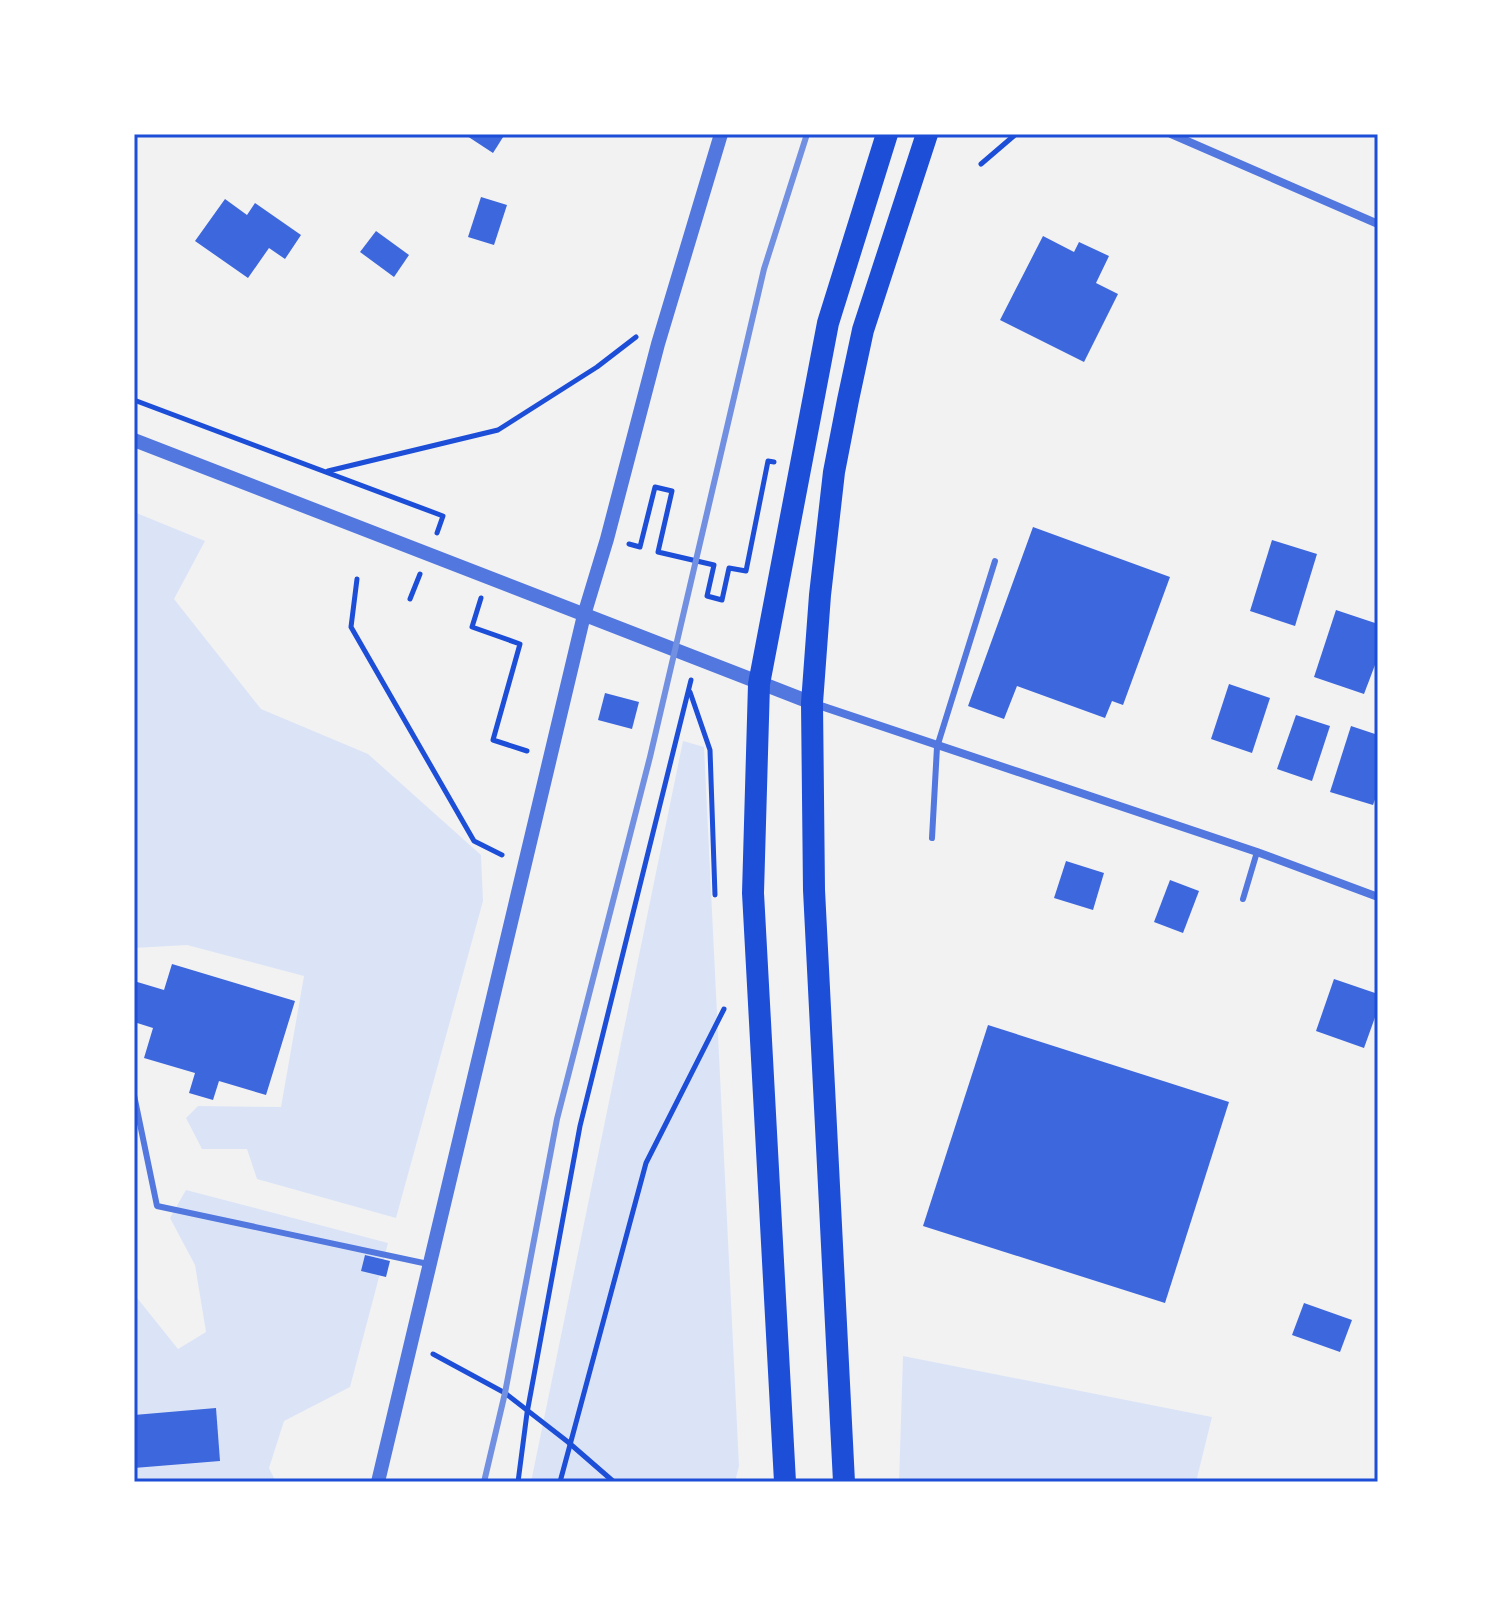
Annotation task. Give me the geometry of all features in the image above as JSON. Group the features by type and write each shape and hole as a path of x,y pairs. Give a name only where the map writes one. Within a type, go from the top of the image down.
{"highway":[{"path":"785,1482 753,893 759,684 828,323 887,134"},
{"path":"844,1482 815,906 812,703 834,472 848,400 863,330 927,134"}],"street":[{"path":"378,1482 584,615 658,344 721,134"},
{"path":"1171,134 1378,224"},
{"path":"134,440 759,684 937,747 1257,852 1378,897"}],"lane":[{"path":"932,838 937,747 995,561"},
{"path":"1243,899 1257,852"},
{"path":"134,1095 157,1206 428,1264"}],"path":[{"path":"981,164 1016,134"},
{"path":"327,472 498,430 597,367 636,337"},
{"path":"134,400 443,516 437,533"},
{"path":"628,544 640,547 655,487 672,491 658,552 714,565 707,596 722,600 729,568 746,571 768,461"},
{"path":"410,599 420,573"},
{"path":"357,579 351,627 474,841 502,855"},
{"path":"481,598 472,627 520,644 493,740 528,751"},
{"path":"518,1482 527,1413 580,1126 696,659"},
{"path":"689,689 710,750 715,895"},
{"path":"560,1482 568,1442 646,1163 724,1009"},
{"path":"410,1341 505,1393 614,1482"}],"shaded area":[{"path":"134,512 205,541 174,599 261,709 368,754 481,855 483,901 396,1218 257,1179 247,1149 202,1149 186,1118 198,1106 281,1107 304,976 187,945 134,948"},
{"path":"683,741 704,747 739,1466 735,1482 531,1482"},
{"path":"186,1190 388,1243 350,1387 284,1421 269,1468 276,1482 134,1482 134,1294 178,1349 206,1332 195,1265 170,1218"},
{"path":"903,1356 1212,1417 1196,1482 899,1482"}],"building":[{"path":"464,134 505,134 493,153"},
{"path":"481,197 507,205 494,245 468,237"},
{"path":"225,199 247,215 255,203 301,235 285,259 269,248 248,278 195,241"},
{"path":"376,231 409,255 394,277 360,252"},
{"path":"1043,236 1074,252 1079,242 1109,256 1096,283 1118,294 1084,362 1000,320"},
{"path":"1033,527 1170,577 1123,705 1112,701 1105,718 1017,686 1004,719 968,706"},
{"path":"1272,540 1317,554 1295,626 1250,611"},
{"path":"1336,610 1378,624 1378,657 1364,694 1314,677"},
{"path":"1229,684 1270,698 1252,753 1211,739"},
{"path":"605,693 639,702 632,729 598,720"},
{"path":"1296,715 1330,726 1312,781 1277,769"},
{"path":"1351,726 1378,735 1378,791 1373,805 1330,792"},
{"path":"1066,861 1104,873 1093,910 1054,898"},
{"path":"1170,880 1199,891 1183,933 1154,922"},
{"path":"172,964 295,1001 266,1095 219,1081 213,1100 189,1093 195,1073 144,1058 153,1028 134,1022 134,981 164,990"},
{"path":"1334,979 1378,994 1378,1009 1364,1048 1316,1031"},
{"path":"988,1025 1229,1102 1165,1303 923,1226"},
{"path":"365,1255 390,1261 386,1277 361,1271"},
{"path":"1304,1303 1352,1320 1340,1352 1292,1335"},
{"path":"216,1408 220,1461 134,1468 134,1415"}],"railway":[{"path":"484,1482 505,1393 557,1119 650,757 764,269 807,134"}]}
